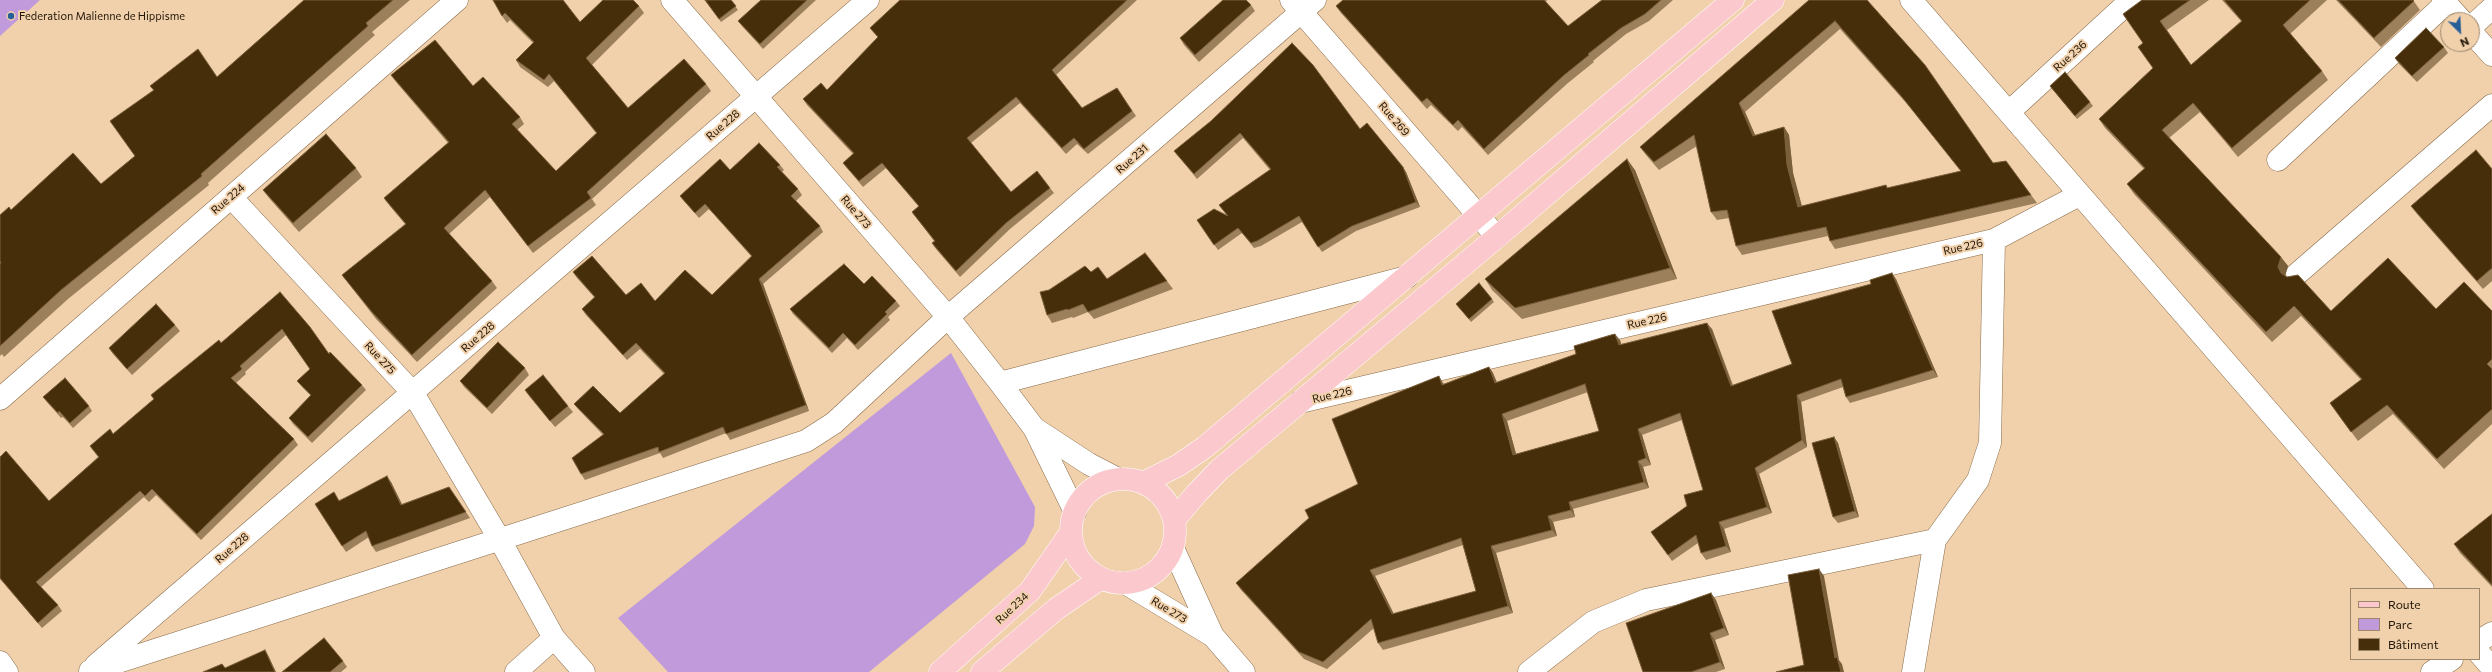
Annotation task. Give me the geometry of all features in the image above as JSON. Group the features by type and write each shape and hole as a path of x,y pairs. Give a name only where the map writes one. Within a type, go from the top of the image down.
{"main road":[{"path":"1143,483 1179,465 1205,447 1733,0"},
{"path":"1174,520 1219,470 1497,237 1773,0"},
{"path":"1118,479 1143,483 1163,498 1174,520 1175,539 1173,548 1167,559 1154,573 1137,582 1125,583 1100,579 1079,559 1073,546 1073,522 1080,502 1096,486 1118,479"},
{"name":"Rue 234","path":"940,672 1030,591 1073,522"},
{"path":"982,672 1056,609 1100,579"}],"street":[{"name":"Rue 224","path":"0,399 456,0"},
{"name":"Rue 273","path":"672,0 948,317 1000,383 1034,428 1073,522"},
{"name":"Rue 228","path":"88,672 868,0"},
{"path":"1911,0 2422,588"},
{"name":"Rue 236","path":"2009,112 2131,0"},
{"path":"2278,160 2445,2 2454,12"},
{"name":"Rue 269","path":"1303,4 1497,237"},
{"name":"Rue 231","path":"88,672 806,441 834,423 948,317 1303,4"},
{"path":"2480,19 2492,8"},
{"path":"2480,42 2492,55"},
{"path":"2297,274 2492,105"},
{"name":"Rue 226","path":"1300,402 1994,240 2079,195"},
{"name":"Rue 275","path":"231,197 413,393 500,540 554,638"},
{"path":"1913,672 1935,540 1978,480 1990,443 1994,240"},
{"path":"1000,383 1407,277"},
{"name":"Rue 273","path":"1034,428 1089,464 1118,479"},
{"path":"1529,672 1593,622 1646,600 1935,540"},
{"name":"Rue 273","path":"1173,548 1213,636 1244,672"},
{"name":"Rue 273","path":"1125,583 1213,636"},
{"path":"2480,640 2492,633"},
{"path":"516,672 554,638 584,672"},
{"path":"2480,654 2492,668"},
{"path":"2432,672 2450,660"},
{"path":"0,662 7,672"}],"green space":[{"name":"Federation Malienne de Hippisme","path":"0,0 40,0 0,36"},
{"path":"951,353 1035,507 1034,526 1025,544 869,672 668,672 618,618"}],"building":[{"path":"304,0 393,0 366,23 368,26 201,174 202,176 61,290 0,346 0,215 9,207 11,210 73,153 101,184 135,156 110,121 154,90 150,86 198,49 217,77"},
{"path":"493,0 563,0 580,22 603,0 633,0 639,6 586,58 628,108 684,59 706,84 587,192 591,198 528,246 485,190 444,228 492,281 412,355 372,312 342,275 406,224 384,198 449,142 391,75 435,40 473,86 483,77 520,117 512,124 556,171 597,133 549,74 544,80 516,60 534,42 505,13 502,16"},
{"path":"705,0 731,0 736,6 719,19"},
{"path":"761,0 807,0 760,44 738,21"},
{"path":"900,0 1127,0 1052,70 1082,108 1117,88 1132,111 1084,149 1074,138 1062,148 1016,97 967,138 1011,192 1037,171 1050,188 1006,223 956,271 932,243 935,241 912,212 919,206 882,163 859,181 843,163 854,153 803,99 821,83 827,90 878,37 870,28"},
{"path":"1223,0 1246,0 1251,5 1195,55 1180,38"},
{"path":"1343,0 1544,0 1568,26 1602,0 1661,0 1645,14 1621,28 1588,54 1589,55 1563,76 1484,149 1458,120 1453,125 1427,98 1422,102 1336,6"},
{"path":"1809,0 1867,0 1925,65 1993,163 2006,161 2031,195 1830,241 1826,227 1736,246 1727,210 1711,212 1694,135 1654,162 1640,147","holes":["1835,21 1902,97 1961,171 1887,188 1886,185 1798,207 1787,165 1784,127 1753,136 1739,103"]},
{"path":"2142,0 2190,0 2160,21 2191,65 2242,21 2224,0 2310,0 2283,25 2322,71 2232,148 2193,103 2162,130 2281,257 2278,267 2281,273 2287,277 2298,275 2331,311 2388,258 2436,309 2464,282 2492,311 2492,359 2487,364 2492,369 2492,409 2437,459 2387,405 2351,432 2330,403 2362,379 2294,306 2266,332 2127,184 2145,168 2099,119 2153,68 2138,47 2143,43 2123,14"},
{"path":"2338,0 2413,0 2414,1 2374,38"},
{"path":"2426,28 2440,43 2440,51 2412,76 2395,58"},
{"path":"1292,43 1313,65 1360,129 1367,123 1403,167 1416,202 1352,226 1318,247 1299,216 1257,241 1251,243 1238,228 1214,245 1197,220 1214,209 1228,216 1219,205 1271,169 1240,133 1194,174 1174,151 1211,121"},
{"path":"2065,72 2090,102 2075,116 2050,86"},
{"path":"326,134 356,168 293,223 263,190"},
{"path":"759,143 780,165 777,167 798,189 791,196 820,226 759,279 806,405 726,434 723,427 659,452 658,447 581,474 572,458 604,434 574,404 593,386 620,413 665,373 636,343 623,355 582,309 595,297 573,272 592,256 626,295 641,283 655,301 685,270 712,295 752,256 705,204 695,213 680,196 720,159 730,170"},
{"path":"2476,150 2492,169 2492,268 2477,281 2411,206"},
{"path":"1627,159 1670,268 1515,308 1485,279"},
{"path":"1145,253 1167,281 1088,312 1083,304 1068,310 1067,309 1047,315 1040,292 1049,290 1085,266 1091,272 1098,267 1107,279"},
{"path":"844,264 864,284 872,276 896,301 885,312 887,314 855,345 843,333 829,348 790,309"},
{"path":"1892,273 1933,370 1846,397 1841,379 1797,395 1802,440 1755,468 1767,507 1719,522 1726,546 1701,553 1696,535 1668,555 1651,532 1687,506 1684,495 1703,490 1680,413 1638,429 1646,458 1638,461 1644,482 1569,502 1571,510 1548,516 1552,530 1491,546 1508,606 1378,643 1371,619 1323,662 1299,652 1236,583 1309,518 1305,510 1358,484 1332,419 1439,376 1442,385 1489,367 1495,383 1576,354 1574,346 1611,335 1615,334 1619,345 1707,323 1731,386 1792,364 1772,311 1871,284 1870,280","holes":["1585,384 1599,431 1513,455 1502,414","1461,538 1476,591 1392,614 1370,570"]},
{"path":"1479,283 1492,299 1469,319 1456,304"},
{"path":"280,292 310,327 329,354 330,352 362,385 308,437 289,418 311,395 297,381 310,369 282,329 240,366 242,369 231,378 294,439 197,534 152,489 145,496 140,491 36,582 58,605 38,623 0,578 0,457 6,451 49,501 99,457 90,446 110,429 113,434 154,399 151,395 219,340 221,343"},
{"path":"156,304 175,325 127,369 109,348"},
{"path":"498,342 525,368 487,408 460,381"},
{"path":"543,375 568,406 550,421 525,390"},
{"path":"65,378 89,406 70,423 43,397"},
{"path":"1834,437 1855,511 1833,517 1812,443"},
{"path":"387,476 401,505 449,487 466,512 372,546 366,531 342,546 315,504 334,492 339,501"},
{"path":"2492,514 2492,585 2454,544"},
{"path":"1819,569 1835,658 1837,657 1841,672 1776,672 1804,665 1788,575"},
{"path":"1711,593 1724,628 1710,633 1720,662 1691,672 1643,672 1626,623"},
{"path":"324,638 343,661 330,672 282,672"},
{"path":"265,650 275,672 203,672 222,664 225,668"}],"place":[{"name":"Federation Malienne de Hippisme","path":"11,16"}]}
